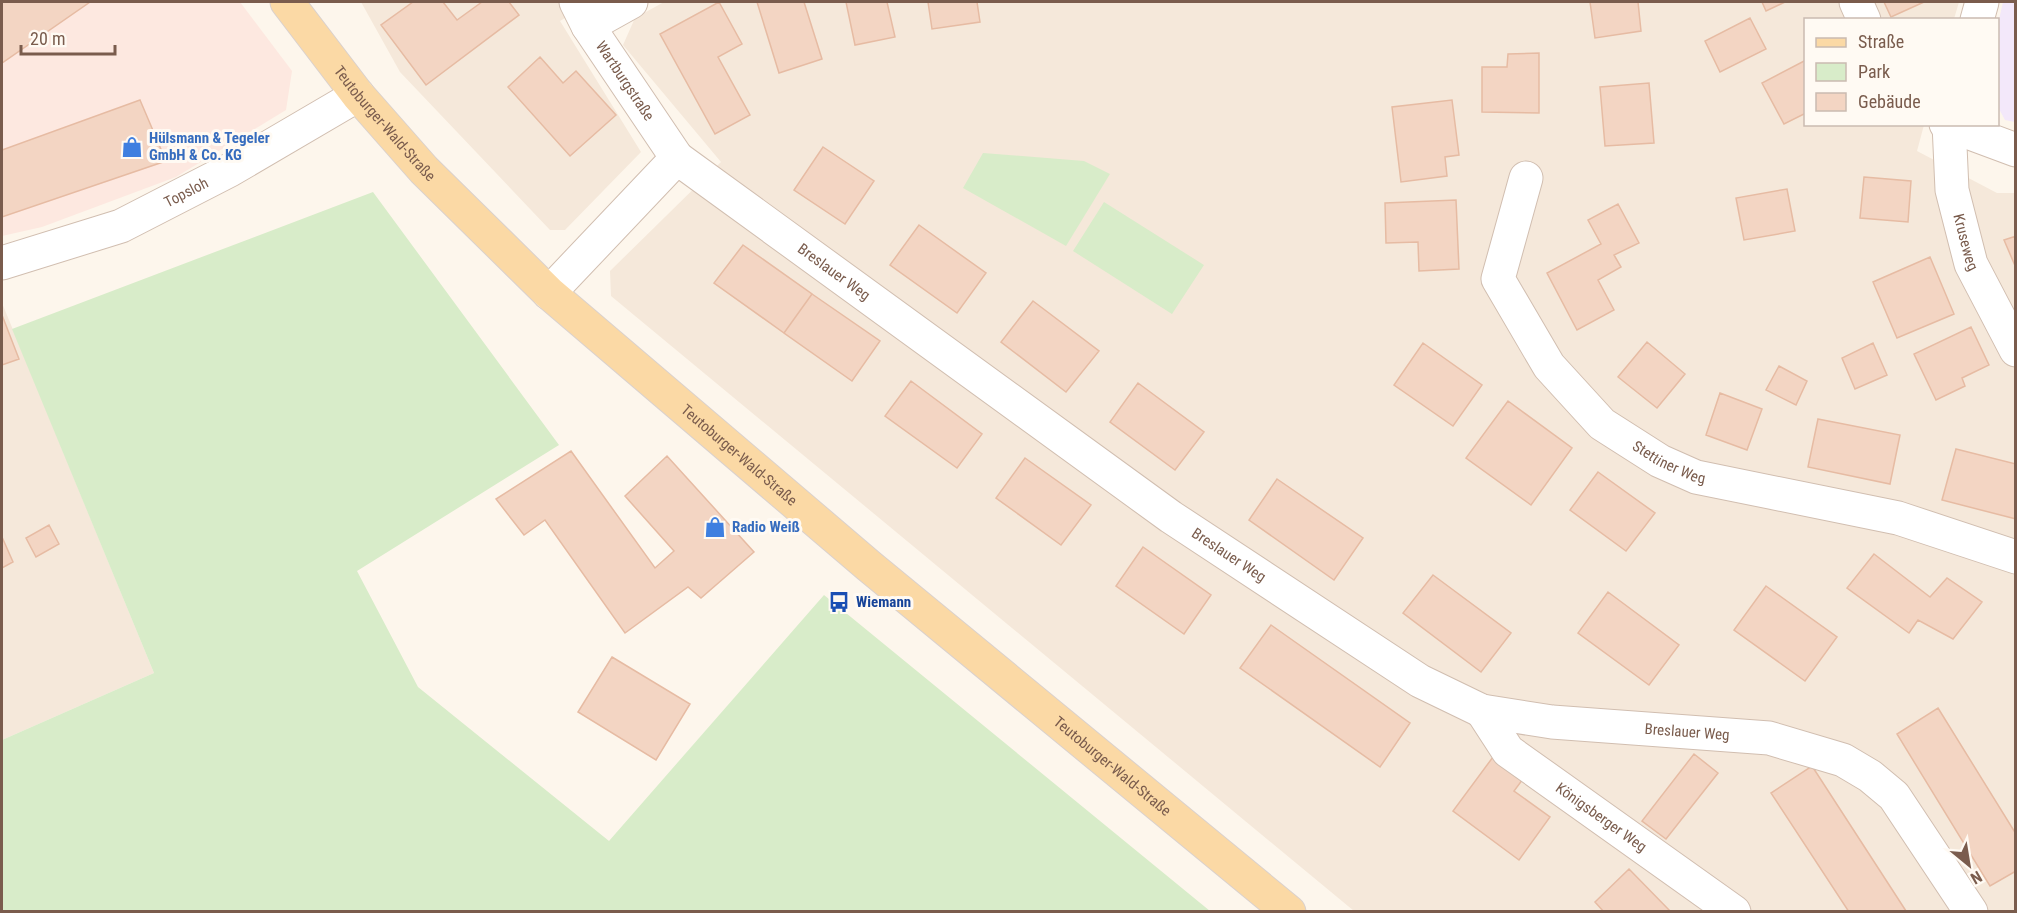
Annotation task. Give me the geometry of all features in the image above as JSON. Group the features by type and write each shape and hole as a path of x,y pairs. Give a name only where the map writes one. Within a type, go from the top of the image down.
{"main road":[{"name":"Teutoburger-Wald-Straße","path":"287,2 358,95 424,170 549,293 868,566 1289,912"}],"street":[{"path":"582,14 632,2"},
{"path":"1856,2 1863,18"},
{"path":"1978,18 1982,2"},
{"name":"Wartburgstraße","path":"582,14 676,158"},
{"name":"Topsloh","path":"2,264 121,226 230,170 358,95"},
{"name":"Kruseweg","path":"1948,126 1952,190 1971,264 2016,350"},
{"path":"1951,126 2016,150"},
{"path":"549,293 676,158"},
{"name":"Breslauer Weg","path":"676,158 1171,517 1420,681 1482,711 1552,722 1768,738 1843,760 1894,796 1971,912"},
{"name":"Stettiner Weg","path":"1526,178 1498,279 1550,366 1602,424 1660,461 1696,477 1898,518 2016,557"},
{"name":"Königsberger Weg","path":"1482,711 1508,751 1734,912"}],"shaded area":[{"path":"2,2 240,2 292,71 286,110 176,177 42,227 2,236"},
{"path":"361,2 591,2 560,21 641,152 565,230 550,230 400,72"},
{"path":"664,2 1959,2 1954,18 1804,18 1804,126 1924,126 1917,151 1997,193 2015,193 2015,911 1354,911 611,296 610,271 721,162 623,45 635,18"},
{"path":"2003,2 2015,2 2015,122 2005,120 1999,109 1999,20"},
{"path":"2,303 154,673 2,740"}],"green space":[{"path":"983,153 1084,161 1110,174 1066,246 963,188"},
{"path":"373,192 559,445 357,571 418,687 609,841 824,595 1210,911 2,911 2,740 154,673 12,329"},
{"path":"1104,202 1204,265 1172,314 1073,251"}],"building":[{"path":"2,2 90,2 2,63"},
{"path":"413,2 443,2 457,20 482,2 509,2 519,15 426,85 381,25"},
{"path":"719,2 742,44 718,57 750,115 715,134 660,34"},
{"path":"757,2 804,2 822,59 779,73"},
{"path":"846,2 887,2 895,37 855,45"},
{"path":"928,2 977,2 980,22 932,29"},
{"path":"1590,2 1638,2 1641,31 1595,38"},
{"path":"1762,2 1785,2 1766,11"},
{"path":"1884,2 1924,2 1891,17"},
{"path":"1750,18 1766,49 1720,72 1705,41"},
{"path":"1539,53 1539,113 1482,112 1482,67 1507,67 1508,54"},
{"path":"540,57 563,83 576,71 616,115 570,156 508,87"},
{"path":"1804,61 1804,114 1784,124 1762,83"},
{"path":"1649,83 1654,143 1605,146 1600,87"},
{"path":"140,100 166,161 2,217 2,150"},
{"path":"1452,100 1459,155 1445,157 1447,176 1401,182 1392,107"},
{"path":"823,147 874,181 845,224 794,190"},
{"path":"1864,177 1911,181 1908,222 1860,218"},
{"path":"1787,189 1795,231 1744,240 1736,198"},
{"path":"1456,200 1459,269 1419,271 1418,242 1386,243 1385,203"},
{"path":"1618,204 1639,243 1614,255 1621,267 1598,280 1614,310 1577,330 1547,273 1601,244 1588,220"},
{"path":"919,225 986,273 957,313 890,265"},
{"path":"2016,236 2016,268 2004,240"},
{"path":"743,245 812,294 784,333 714,283"},
{"path":"1930,257 1954,314 1897,338 1873,282"},
{"path":"812,294 880,341 852,381 784,333"},
{"path":"1033,301 1099,351 1066,392 1001,342"},
{"path":"2,315 19,359 2,365"},
{"path":"1971,327 1989,365 1962,378 1965,386 1936,400 1914,354"},
{"path":"1647,342 1685,374 1657,408 1618,377"},
{"path":"1423,343 1482,385 1453,426 1394,385"},
{"path":"1873,343 1887,375 1855,389 1842,358"},
{"path":"1779,366 1807,381 1796,405 1766,390"},
{"path":"911,381 982,434 957,468 885,416"},
{"path":"1138,383 1204,432 1175,470 1110,422"},
{"path":"1720,393 1762,409 1747,450 1706,435"},
{"path":"1508,401 1572,448 1531,505 1466,458"},
{"path":"1818,419 1900,435 1890,484 1808,467"},
{"path":"1956,449 2016,464 2016,519 1942,500"},
{"path":"571,451 655,568 674,551 625,496 667,456 754,552 701,598 688,587 625,633 545,520 524,535 496,499"},
{"path":"1025,458 1091,505 1061,545 996,498"},
{"path":"1598,472 1655,513 1626,551 1570,510"},
{"path":"1277,479 1363,538 1334,580 1249,520"},
{"path":"49,525 59,544 36,557 26,538"},
{"path":"2,537 13,562 2,568"},
{"path":"1143,547 1211,595 1184,634 1116,586"},
{"path":"1874,554 1930,597 1947,578 1982,602 1953,639 1918,620 1909,633 1847,588"},
{"path":"1433,575 1511,633 1481,672 1403,613"},
{"path":"1766,586 1837,637 1805,681 1734,630"},
{"path":"1608,592 1679,645 1649,685 1578,633"},
{"path":"1271,625 1410,723 1380,767 1240,668"},
{"path":"612,657 690,704 656,760 578,712"},
{"path":"1938,708 2016,834 2016,871 1990,886 1897,734"},
{"path":"1694,754 1718,773 1666,839 1642,821"},
{"path":"1493,757 1523,779 1514,791 1550,817 1519,860 1453,811"},
{"path":"1812,766 1905,912 1849,912 1771,793"},
{"path":"1629,869 1671,912 1604,912 1595,902"}],"place":[{"name":"Hülsmann & Tegeler GmbH & Co. KG","path":"132,147"},
{"name":"Radio Weiß","path":"715,527"},
{"name":"Wiemann","path":"839,602"}]}
